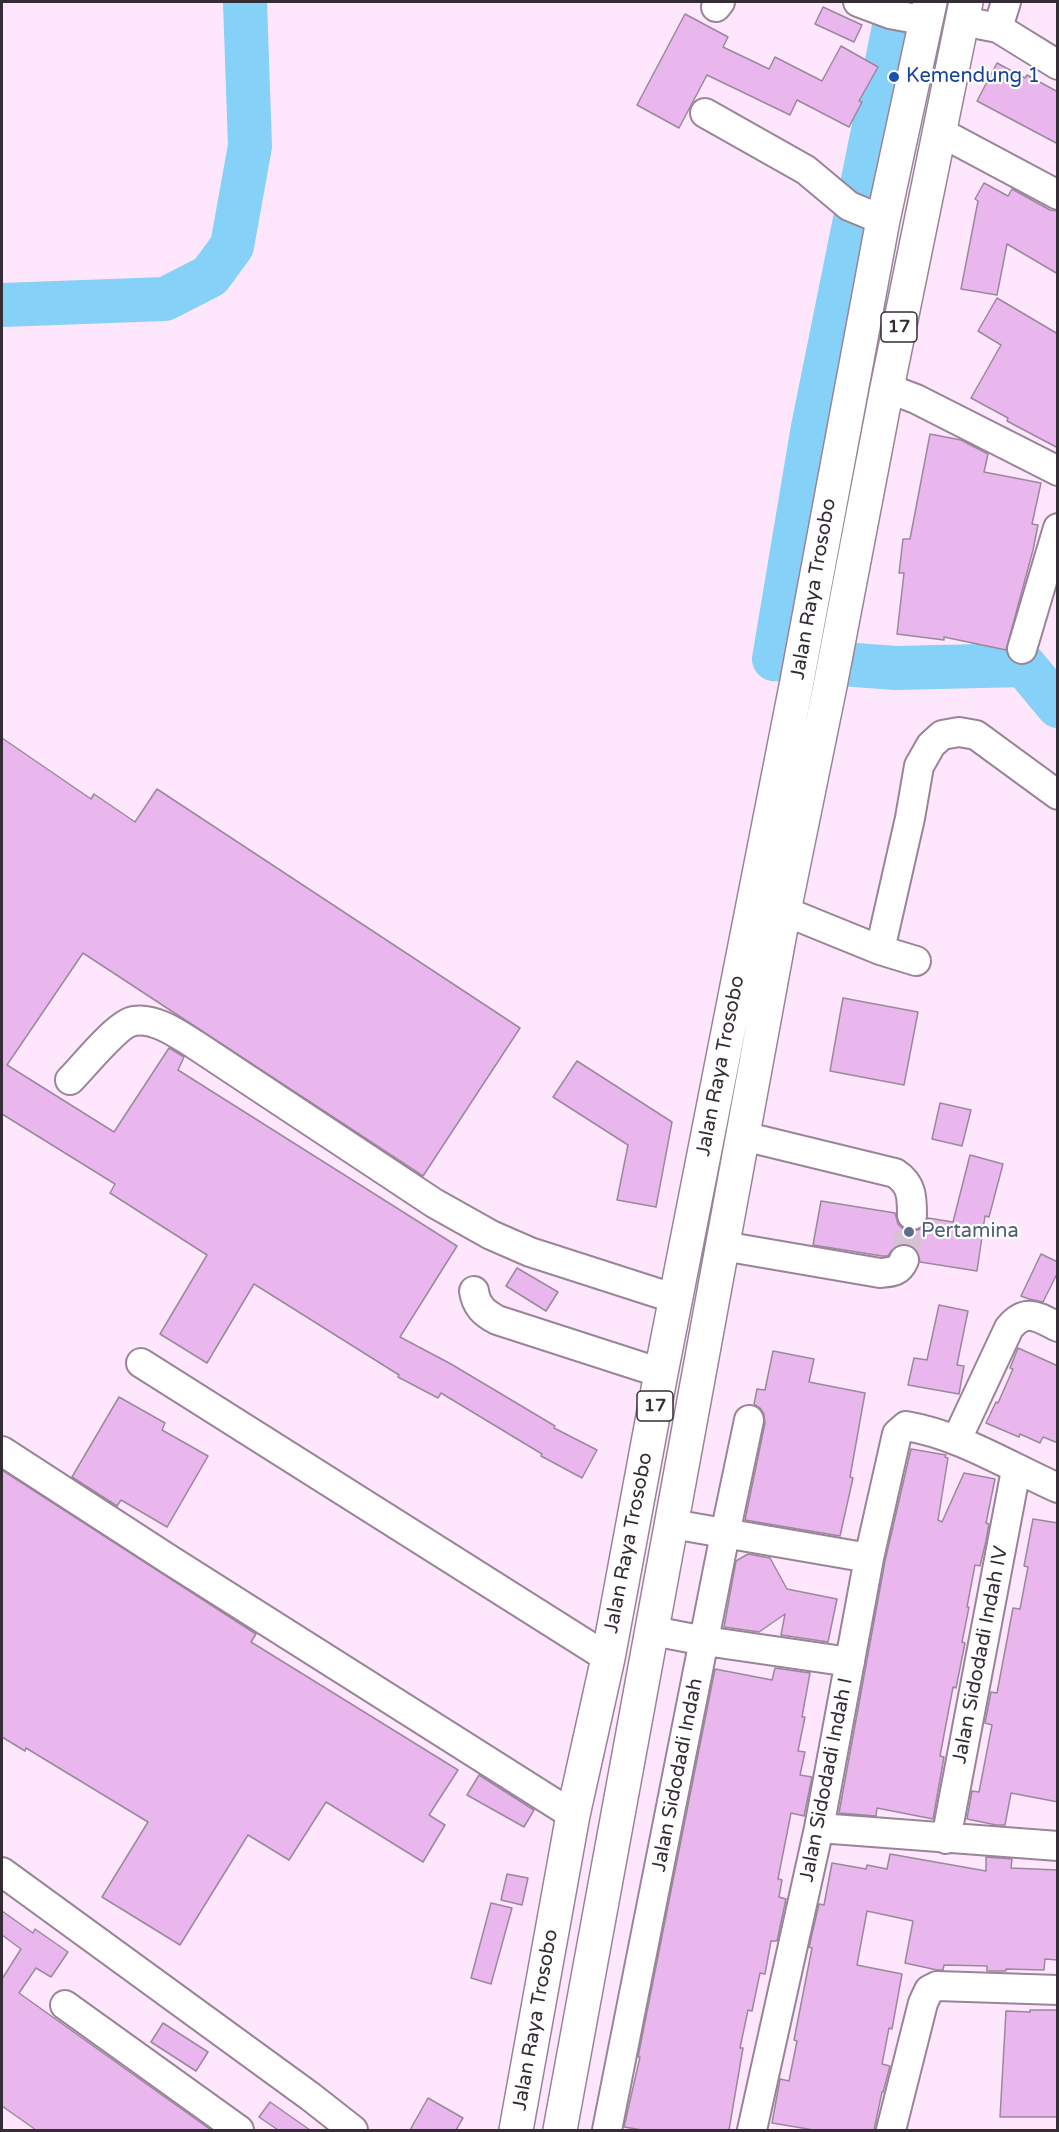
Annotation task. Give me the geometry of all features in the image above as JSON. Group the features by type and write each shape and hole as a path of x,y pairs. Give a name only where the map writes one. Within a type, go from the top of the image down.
{"highway":[{"name":"Jalan Raya Trosobo","path":"560,2130 784,911 964,11"},
{"name":"Jalan Raya Trosobo","path":"516,2130 573,1815 608,1658 661,1373 797,681 869,214 915,14"}],"street":[{"path":"858,2 915,14"},
{"path":"964,11 1002,15 1058,66"},
{"path":"705,113 806,170 849,207 869,214"},
{"path":"940,132 1058,195"},
{"path":"887,388 916,399 1058,471"},
{"path":"1023,649 1058,528"},
{"path":"880,950 910,818 919,766 931,745 942,735 958,732 976,735 1058,795"},
{"path":"784,911 880,950 916,961"},
{"path":"70,1080 121,1027 135,1020 152,1023 194,1044 434,1203 483,1231 530,1252 676,1299"},
{"path":"743,1136 895,1173 910,1189 912,1215"},
{"path":"723,1246 880,1273 896,1271 904,1260"},
{"path":"474,1291 475,1300 483,1312 497,1320 661,1373"},
{"path":"1058,1327 1035,1316 1027,1315 1015,1321 957,1439 1016,1470 1058,1488"},
{"path":"141,1364 608,1658"},
{"name":"Jalan Sidodadi Indah","path":"607,2130 749,1420"},
{"name":"Jalan Sidodadi Indah I","path":"752,2130 819,1828 869,1558 896,1438 900,1430 906,1426 957,1439"},
{"path":"2,1451 573,1815"},
{"name":"Jalan Sidodadi Indah IV","path":"946,1839 1016,1470"},
{"path":"672,1524 869,1558"},
{"path":"652,1631 849,1662"},
{"path":"819,1828 1058,1846"},
{"path":"2,1872 353,2130"},
{"path":"891,2130 923,2002 929,1990 937,1986 1058,1990"},
{"path":"65,2005 239,2130"}],"building":[{"path":"823,7 862,25 854,42 815,24"},
{"path":"685,14 728,37 723,47 769,69 775,57 822,81 841,46 878,67 859,101 862,102 849,127 797,100 790,115 707,75 679,128 637,105"},
{"path":"997,63 1025,78 1027,75 1058,92 1058,144 977,101"},
{"path":"984,183 1008,196 1012,189 1050,210 1058,211 1058,274 1007,244 997,295 961,289 978,201 975,199"},
{"path":"997,298 1058,334 1058,448 1007,421 1008,418 971,398 1001,345 978,331"},
{"path":"930,434 961,440 988,454 984,472 1041,483 1032,524 1038,525 1033,550 1006,650 944,637 944,640 897,634 904,573 899,573 903,539 910,539"},
{"path":"2,738 91,799 94,794 135,822 157,789 520,1028 423,1176 83,953 7,1065 114,1132 169,1048 184,1057 178,1070 457,1246 400,1337 451,1364 555,1426 554,1428 597,1450 582,1478 541,1456 542,1454 441,1393 438,1398 398,1377 399,1375 254,1284 207,1363 160,1334 207,1255 110,1193 115,1184 2,1114"},
{"path":"843,998 918,1012 904,1085 830,1071"},
{"path":"577,1061 672,1122 656,1207 617,1200 628,1145 553,1097"},
{"path":"940,1103 971,1110 962,1146 932,1139"},
{"path":"970,1155 1003,1164 989,1217 985,1216 977,1271 920,1262 917,1250 904,1244 894,1247 888,1256 813,1245 821,1201 895,1213 898,1224 903,1229 912,1231 921,1229 928,1218 953,1222"},
{"path":"1041,1254 1058,1262 1058,1272 1043,1302 1021,1296"},
{"path":"517,1268 558,1292 546,1311 506,1286"},
{"path":"939,1305 968,1311 957,1365 964,1366 959,1394 908,1385 914,1358 927,1360"},
{"path":"1018,1348 1058,1366 1058,1443 1043,1437 1040,1443 986,1423 1013,1369 1010,1368"},
{"path":"773,1351 814,1359 809,1382 865,1393 850,1477 853,1478 840,1536 745,1520 765,1423 764,1414 754,1404 757,1389 765,1390"},
{"path":"119,1397 165,1423 162,1430 208,1456 167,1527 121,1500 117,1506 72,1477"},
{"path":"911,1449 946,1455 945,1457 948,1458 938,1520 942,1522 964,1473 995,1479 986,1523 989,1524 986,1541 980,1566 975,1565 967,1607 969,1607 962,1642 965,1643 956,1688 953,1687 940,1756 944,1757 933,1819 877,1808 876,1816 839,1813 885,1561"},
{"path":"2,1470 256,1634 251,1642 458,1770 429,1815 445,1825 423,1862 326,1802 289,1860 248,1835 180,1945 102,1897 148,1822 26,1748 25,1751 2,1737"},
{"path":"1033,1519 1058,1523 1058,1802 1011,1793 1005,1825 996,1825 967,1819 972,1791 979,1792 992,1725 985,1723 991,1692 997,1693 1013,1608 1020,1609 1028,1567 1024,1566"},
{"path":"748,1554 770,1558 787,1589 837,1599 828,1642 781,1635 785,1614 759,1632 724,1627 736,1561"},
{"path":"775,1668 810,1673 798,1751 805,1752 800,1775 812,1777 804,1816 791,1813 778,1879 782,1880 779,1897 786,1899 777,1941 771,1941 765,1974 760,1973 752,2011 748,2010 740,2048 743,2048 729,2130 642,2130 624,2127 640,2057 638,2057 715,1669 772,1680"},
{"path":"479,1775 534,1810 524,1827 467,1795"},
{"path":"890,1854 986,1871 986,1857 1012,1859 1011,1868 1058,1870 1058,1960 1045,1959 1044,1970 1006,1969 1006,1971 987,1971 987,1966 944,1965 943,1970 937,1970 905,1963 913,1921 867,1911 857,1965 902,1974 892,2029 889,2028 882,2064 890,2066 874,2130 814,2130 772,2123 780,2079 789,2081 797,2041 794,2040 812,1948 809,1947 819,1904 824,1905 832,1863 866,1869 867,1865 887,1869"},
{"path":"507,1874 528,1878 522,1905 501,1900"},
{"path":"491,1903 512,1908 491,1984 471,1978"},
{"path":"2,1911 33,1933 35,1929 68,1952 51,1977 36,1968 19,1993 211,2130 36,2130 2,2106 2,1979 21,1949 2,1935"},
{"path":"1030,2010 1058,2010 1058,2117 1000,2117 1006,2011 1030,2012"},
{"path":"163,2023 208,2052 196,2071 151,2042"},
{"path":"428,2098 463,2118 456,2130 410,2130"},
{"path":"270,2102 310,2130 278,2130 259,2117"}],"waterway":[{"path":"2,305 165,299 210,276 232,246 250,146 245,2"},
{"path":"899,2 813,427 774,659 896,668 1024,665 1058,706"}],"tunnel":[{"path":"904,1260 912,1215"}],"place":[{"name":"Kemendung 1","path":"894,77"},
{"name":"Pertamina","path":"909,1232"}]}
